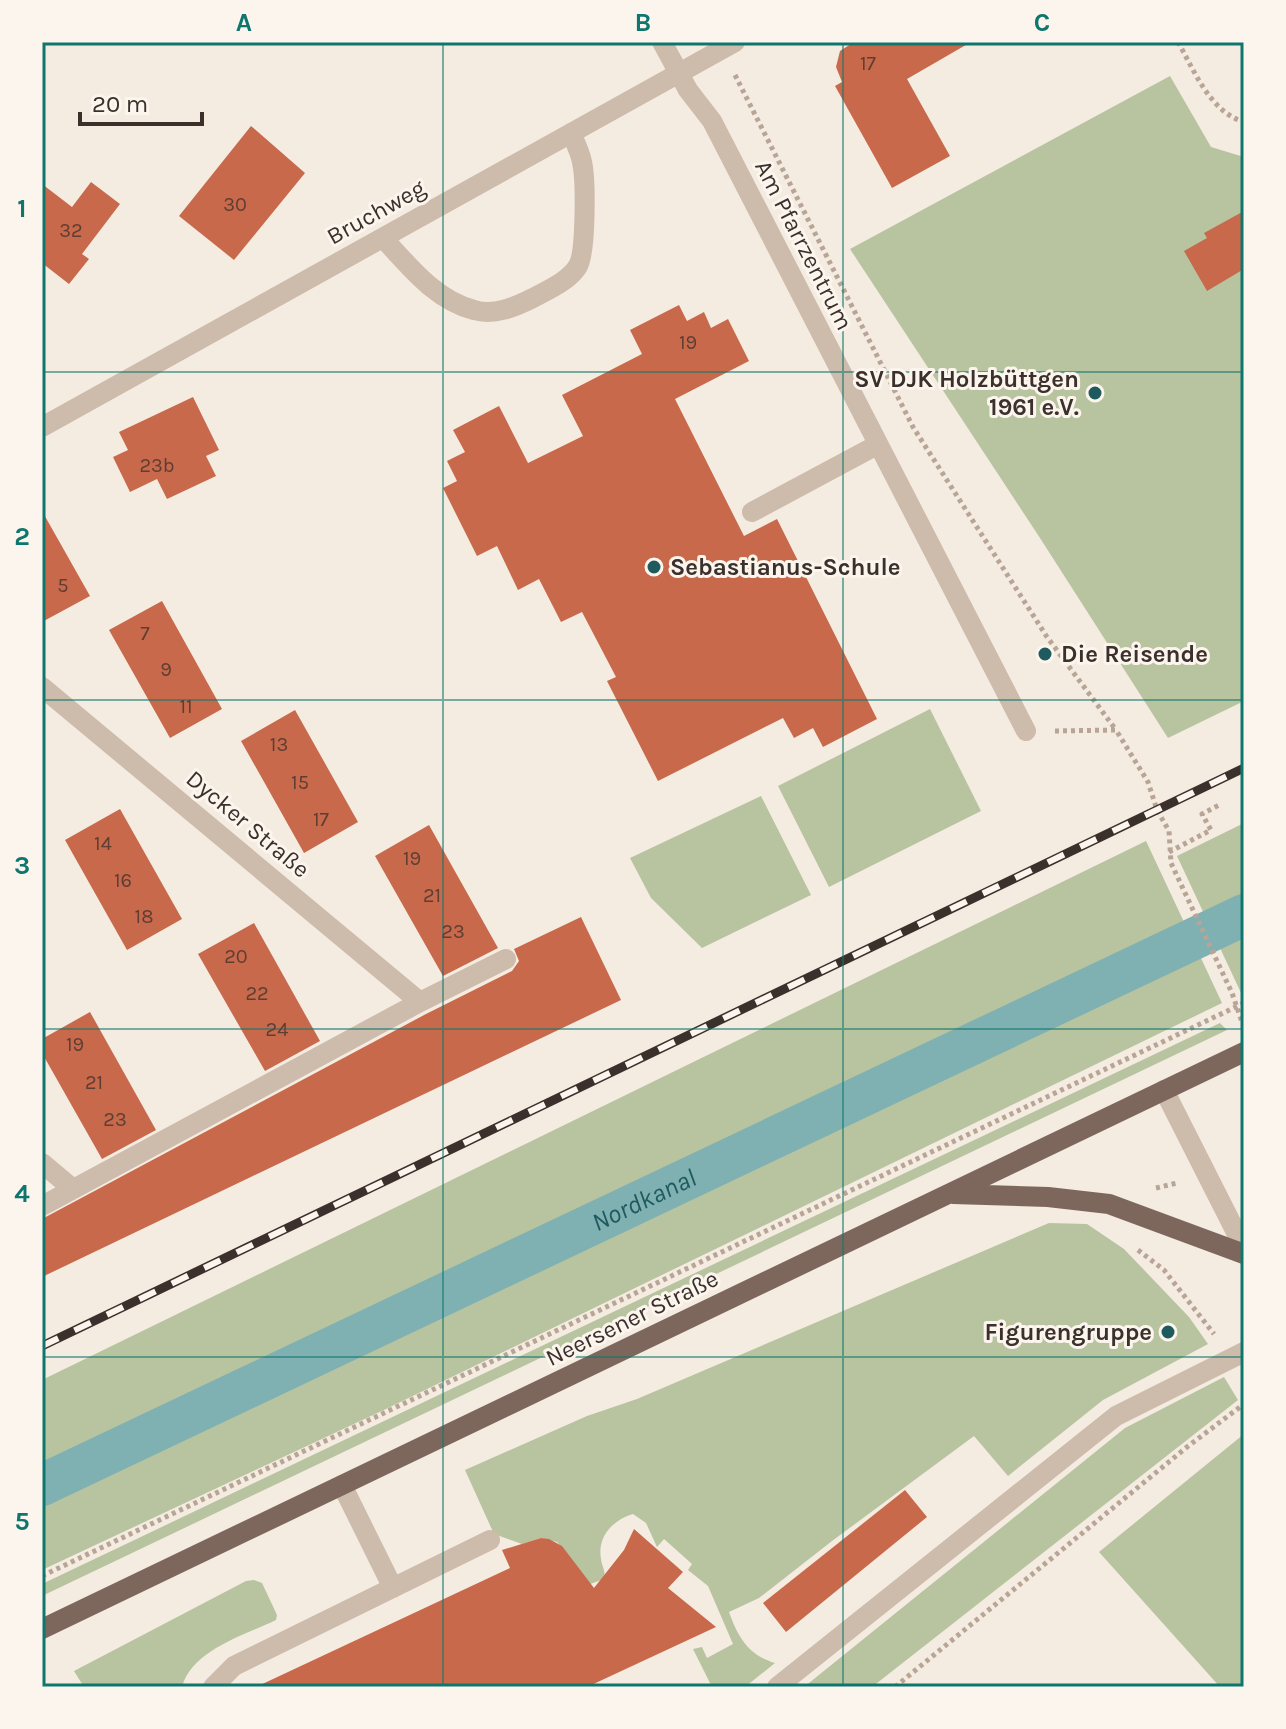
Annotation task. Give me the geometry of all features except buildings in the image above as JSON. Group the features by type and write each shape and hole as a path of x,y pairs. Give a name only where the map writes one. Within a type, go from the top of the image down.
{"main road":[{"name":"Neersener Straße","path":"42,1629 1244,1052"},
{"path":"949,1194 1048,1197 1109,1204 1244,1251"}],"street":[{"name":"Am Pfarrzentrum","path":"662,42 688,90 712,121 1026,731"},
{"name":"Bruchweg","path":"42,427 729,46"},
{"path":"383,238 427,284 461,306 476,311 501,311 540,294 570,275 579,264 583,249 584,176 579,151 571,133"},
{"path":"752,512 877,445"},
{"name":"Dycker Straße","path":"42,687 420,1002"},
{"path":"42,1206 420,1002 506,959"},
{"path":"1164,1090 1244,1251"},
{"path":"42,1163 73,1189"},
{"path":"777,1687 1116,1416 1244,1352"},
{"path":"342,1485 393,1588"},
{"path":"213,1687 234,1666 490,1540"}],"path":[{"path":"1178,42 1218,106 1244,122"},
{"path":"729,46 913,427 1047,637 1116,730 1148,782 1157,810 1169,831 1171,863 1244,1025"},
{"path":"1026,731 1116,730"},
{"path":"1169,852 1211,830 1202,814 1219,805"},
{"path":"42,1576 1244,1003"},
{"path":"895,1687 1187,1447 1244,1404"}],"green space":[{"name":"SV DJK Holzbüttgen 1961 e.V.","path":"1170,76 1211,147 1244,157 1244,701 1168,738 850,249"},
{"path":"930,709 981,811 829,887 778,786"},
{"path":"761,796 811,895 702,948 651,898 630,858"},
{"path":"1244,823 1244,994 1242,995 1177,856"},
{"path":"1146,841 1222,1003 388,1408 42,1570 42,1380"},
{"path":"1220,1023 1227,1030 42,1596 42,1584"},
{"path":"1049,1223 1087,1224 1124,1249 1189,1317 1208,1344 1103,1400 1008,1476 974,1436 759,1598 729,1612 745,1644 775,1663 745,1687 712,1687 693,1649 702,1647 707,1658 733,1644 708,1586 688,1570 692,1564 664,1539 657,1547 646,1523 633,1514 619,1520 604,1536 600,1551 604,1579 579,1588 567,1553 557,1542 541,1538 522,1544 494,1534 465,1470"},
{"path":"1224,1377 1238,1400 872,1687 804,1687 1125,1428"},
{"path":"1244,1434 1244,1687 1220,1687 1099,1552"},
{"path":"246,1581 262,1583 277,1615 276,1620 208,1653 188,1674 182,1687 84,1687 74,1671"}],"waterway":[{"name":"Nordkanal","path":"42,1485 1244,915"}],"railway":[{"path":"42,1346 1244,768"}],"place":[{"name":"SV DJK Holzbüttgen 1961 e.V.","path":"1095,393"},
{"name":"Sebastianus-Schule","path":"654,567"},
{"name":"Die Reisende","path":"1045,654"},
{"name":"Figurengruppe","path":"1168,1332"}]}
